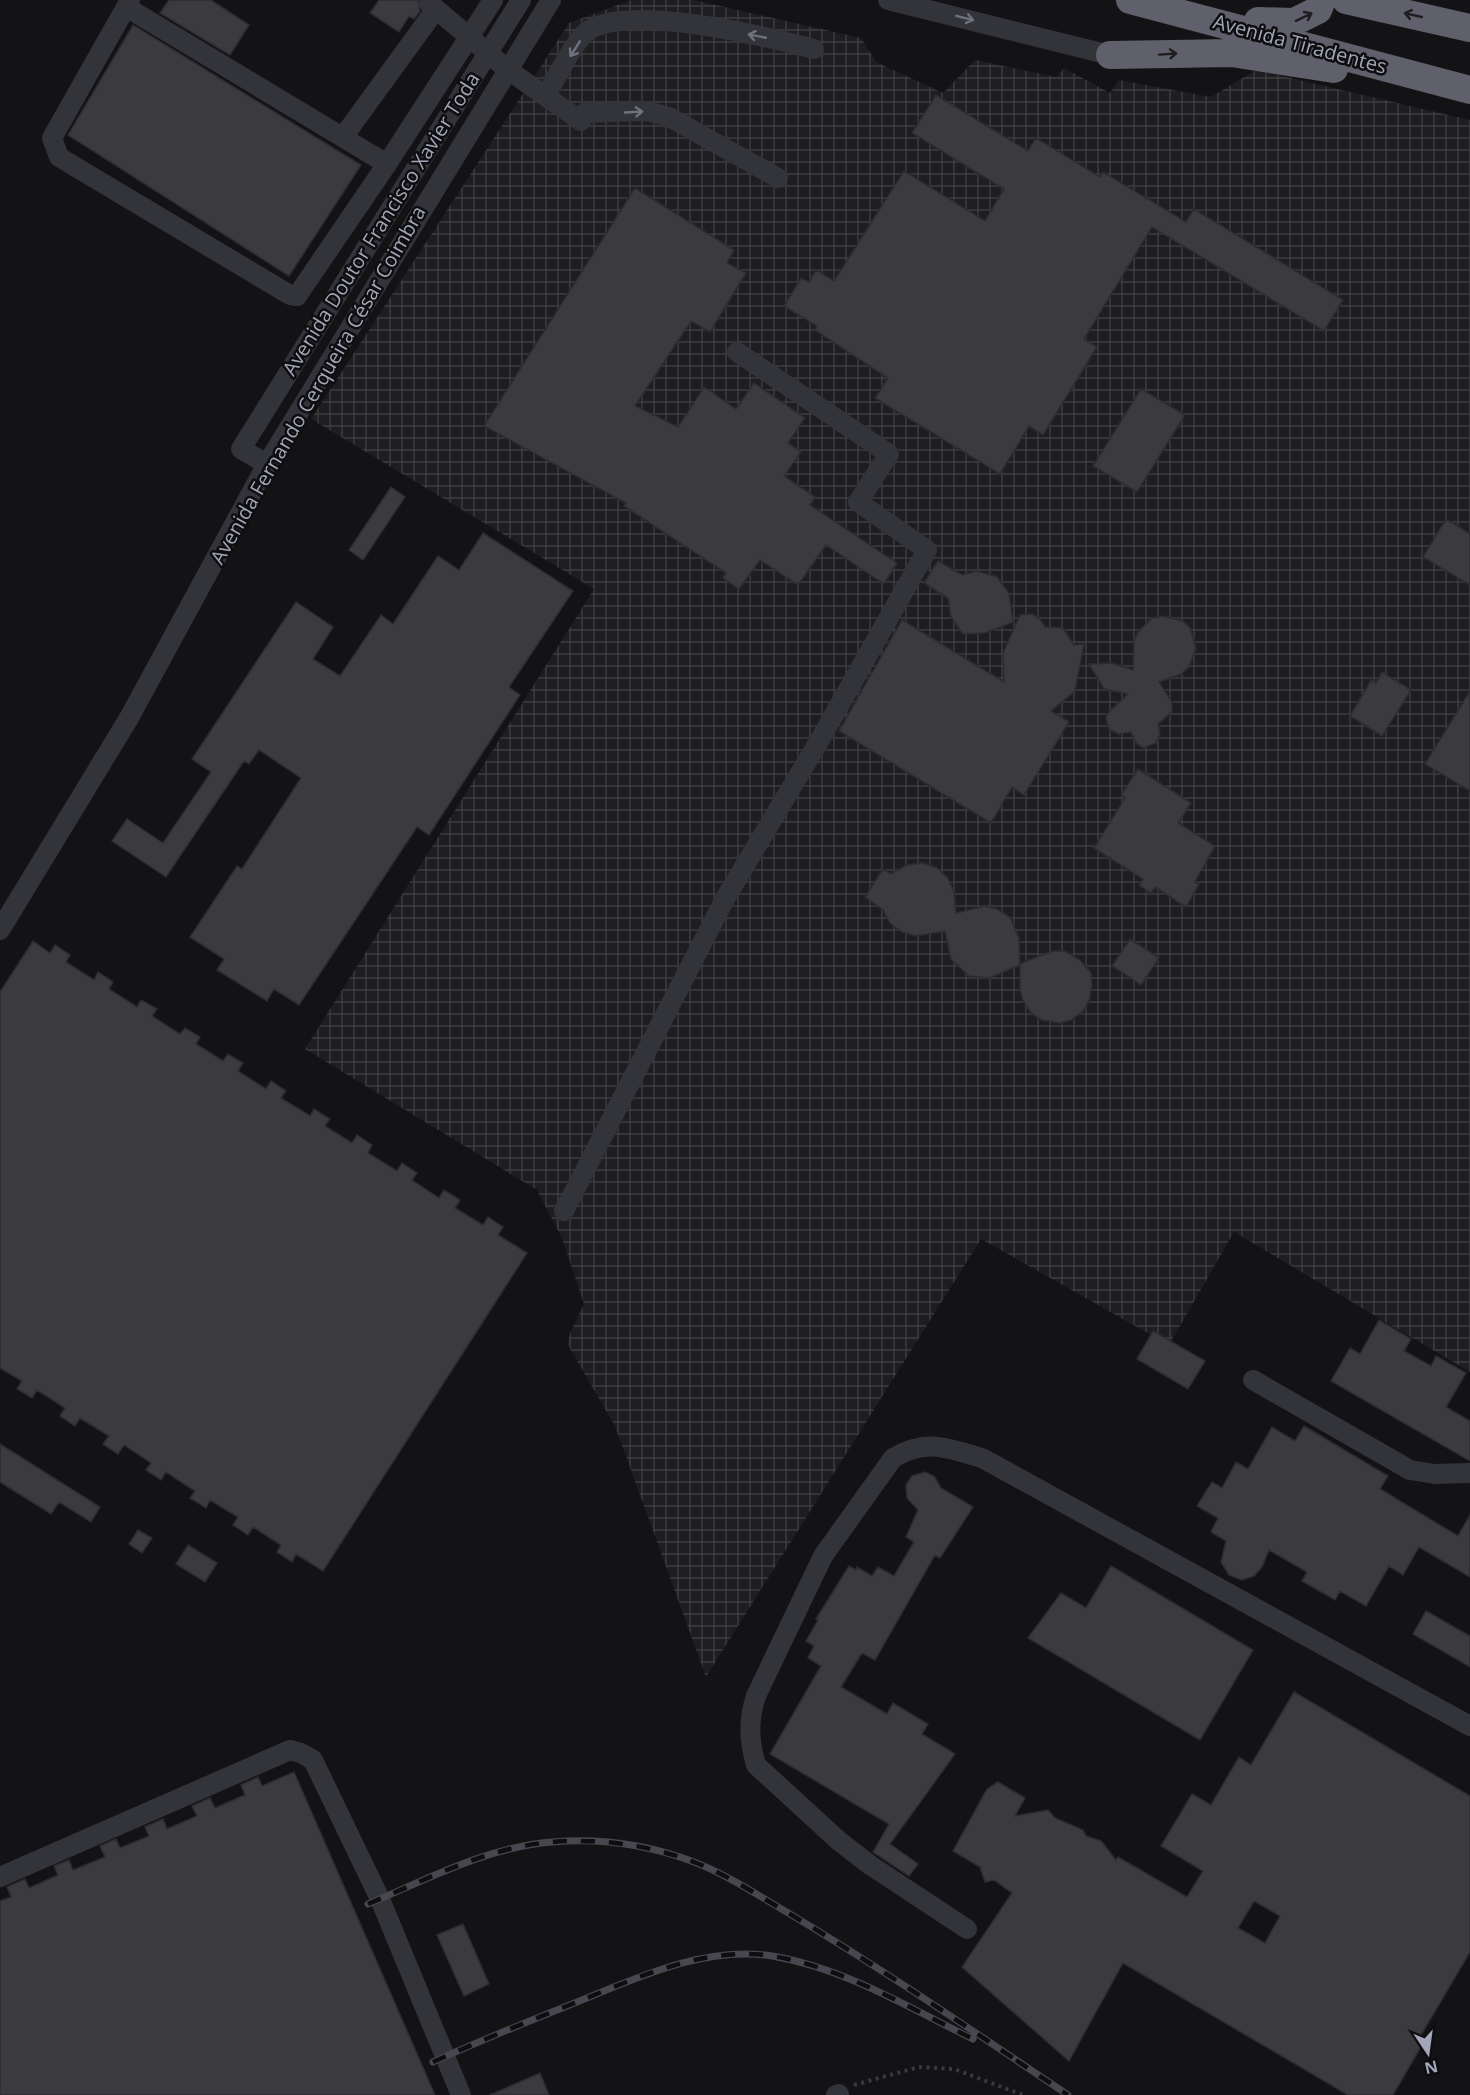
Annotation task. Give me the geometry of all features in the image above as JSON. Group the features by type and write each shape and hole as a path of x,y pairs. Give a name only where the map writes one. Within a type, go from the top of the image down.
{"highway":[{"path":"1137,2 1270,23 1294,22 1308,16 1318,10 1322,0"},
{"path":"1346,0 1470,28"},
{"name":"Avenida Tiradentes","path":"1137,2 1470,90"},
{"path":"1110,55 1232,53 1372,75 1437,81"}],"street":[{"name":"Avenida Doutor Francisco Xavier Toda","path":"267,464 241,449 521,0"},
{"name":"Avenida Fernando Cerqueira César Coimbra","path":"0,930 129,718 267,464 551,0"},
{"path":"888,0 1110,55"},
{"path":"387,164 128,3 52,138 58,157 290,295 297,296 387,164 470,38 488,2"},
{"path":"343,137 433,6 507,69 581,121 585,113 648,111 669,117 778,178"},
{"path":"545,96 584,34 610,21 674,20 814,49"},
{"path":"564,1211 726,897 818,743 927,550 858,502 889,454 738,352"},
{"path":"1253,1380 1410,1470 1435,1474 1470,1473"},
{"path":"967,1929 870,1865 839,1841 756,1765 751,1748 751,1712 756,1696 823,1556 893,1458 909,1449 934,1444 982,1458 1470,1726"},
{"path":"0,1877 290,1750 301,1753 313,1760 380,1899 461,2095"}],"path":[{"path":"838,2094 861,2082 919,2067 954,2069 1023,2095"}],"shaded area":[{"path":"631,0 694,0 861,38 876,62 943,93 975,60 1056,77 1064,68 1110,93 1119,80 1211,97 1256,70 1470,120 1470,1372 1234,1232 1169,1345 981,1239 706,1677 615,1426 568,1345 570,1333 584,1304 562,1238 537,1190 305,1049 594,589 311,419 569,23"}],"building":[{"path":"169,0 211,0 249,25 230,55 160,13"},
{"path":"379,0 418,0 420,11 414,19 409,16 399,32 370,13"},
{"path":"133,25 361,165 289,276 68,135"},
{"path":"936,95 1028,151 1036,138 1100,177 1103,172 1186,222 1194,209 1343,300 1324,331 1152,227 1084,339 1097,347 1043,435 1029,426 1000,474 875,398 888,378 815,330 817,326 784,306 801,278 809,282 816,270 834,281 904,171 985,221 1004,189 912,133"},
{"path":"635,188 734,250 727,263 746,273 710,332 691,321 635,406 678,427 704,387 736,409 754,383 805,418 788,443 801,452 784,476 815,497 810,505 897,563 884,584 826,545 798,585 760,560 739,589 723,578 726,573 624,506 626,503 484,426"},
{"path":"1141,389 1185,415 1137,492 1093,466"},
{"path":"391,487 405,497 363,560 349,550"},
{"path":"1446,519 1470,534 1470,585 1423,557"},
{"path":"483,533 573,591 509,687 520,695 429,835 417,827 299,1005 274,989 267,1001 217,970 224,959 190,937 237,866 242,869 301,778 259,750 249,764 244,761 166,877 112,841 127,819 163,843 211,772 192,759 296,602 333,627 313,659 340,676 381,615 393,624 438,556 459,570"},
{"path":"938,561 962,575 977,571 997,577 1009,593 1013,622 985,633 963,634 951,617 948,598 924,583"},
{"path":"1032,614 1040,619 1045,627 1063,628 1074,645 1084,644 1075,691 1051,711 1069,722 1024,795 1012,787 991,823 839,731 902,620 1004,682 1003,653 1020,615"},
{"path":"1163,616 1183,621 1190,628 1196,648 1189,667 1181,674 1159,682 1172,702 1172,712 1158,724 1160,734 1156,743 1143,748 1136,743 1131,732 1119,734 1109,729 1106,718 1108,713 1128,694 1104,689 1089,664 1112,663 1133,670 1134,641 1138,632 1152,618"},
{"path":"1382,672 1411,690 1382,736 1350,716 1371,680 1376,683"},
{"path":"1470,691 1470,791 1425,764"},
{"path":"1138,769 1191,803 1178,823 1215,846 1195,882 1199,884 1186,907 1155,887 1151,893 1139,885 1143,879 1094,848 1125,798 1121,795"},
{"path":"923,863 937,868 948,878 954,892 956,913 985,906 997,909 1010,917 1019,938 1020,965 989,978 969,976 951,959 945,931 916,936 902,932 890,923 883,910 865,897 883,869 891,874 907,865"},
{"path":"1130,939 1159,958 1141,985 1112,966"},
{"path":"33,941 50,953 55,945 70,955 66,962 94,980 98,972 113,982 109,989 137,1007 141,1000 157,1009 152,1016 180,1034 185,1028 200,1037 196,1044 223,1061 228,1054 243,1063 238,1071 266,1089 271,1081 286,1091 281,1098 310,1116 314,1109 330,1119 325,1126 352,1143 357,1135 372,1145 368,1153 397,1171 402,1163 417,1173 412,1180 439,1198 444,1190 460,1200 455,1208 483,1225 488,1217 503,1227 498,1235 527,1253 323,1571 296,1554 292,1562 277,1552 281,1545 253,1527 248,1535 233,1525 238,1517 210,1500 206,1508 190,1498 195,1491 166,1472 161,1480 146,1470 151,1463 124,1445 118,1454 103,1444 109,1436 80,1418 75,1426 60,1416 65,1408 37,1390 32,1398 17,1389 22,1381 0,1368 0,992"},
{"path":"1052,951 1065,951 1080,960 1091,973 1092,986 1089,1001 1083,1011 1071,1020 1059,1023 1042,1020 1032,1014 1023,1001 1020,989 1020,964"},
{"path":"1379,1320 1411,1339 1404,1351 1431,1366 1436,1356 1466,1373 1446,1407 1470,1421 1470,1461 1331,1381 1350,1348 1360,1354"},
{"path":"1153,1331 1205,1361 1188,1389 1137,1359"},
{"path":"1304,1426 1388,1476 1380,1489 1458,1536 1470,1515 1470,1577 1419,1547 1403,1575 1389,1566 1366,1606 1340,1591 1335,1600 1302,1581 1307,1572 1269,1550 1262,1567 1254,1576 1242,1580 1229,1575 1221,1562 1226,1541 1211,1532 1218,1518 1197,1506 1212,1482 1222,1488 1236,1462 1248,1469 1272,1427 1295,1441"},
{"path":"0,1444 100,1507 91,1522 59,1502 51,1514 0,1482"},
{"path":"925,1472 934,1476 941,1488 973,1507 940,1558 935,1555 875,1660 862,1653 841,1687 887,1714 893,1703 928,1724 922,1734 955,1754 890,1844 918,1864 909,1876 873,1852 889,1824 770,1754 821,1666 808,1658 814,1646 806,1641 818,1620 816,1619 849,1566 856,1570 857,1567 872,1576 878,1567 894,1576 914,1542 906,1537 918,1510 907,1498 906,1485 912,1476"},
{"path":"138,1530 152,1538 142,1553 129,1544"},
{"path":"188,1545 217,1563 205,1582 176,1564"},
{"path":"1111,1566 1253,1650 1200,1740 1028,1638 1061,1593 1086,1608"},
{"path":"1426,1611 1470,1636 1470,1667 1413,1634"},
{"path":"1294,1692 1470,1796 1470,1952 1421,2035 1426,2038 1393,2095 1348,2095 1123,1963 1069,2061 962,1967 1012,1893 994,1880 985,1882 980,1867 953,1851 987,1789 998,1782 1025,1798 1015,1816 1048,1810 1055,1818 1083,1830 1086,1836 1101,1841 1116,1860 1118,1857 1187,1897 1203,1871 1161,1846 1192,1794 1211,1805 1239,1757 1251,1765","holes":["1254,1901 1280,1916 1265,1943 1238,1928"]},
{"path":"294,1772 435,2095 0,2095 0,1901 11,1897 7,1887 25,1879 29,1888 58,1875 54,1866 69,1860 73,1870 105,1857 100,1846 116,1839 120,1848 149,1836 145,1827 163,1819 167,1829 197,1816 192,1806 210,1798 215,1808 245,1795 241,1785 258,1777 262,1786"},
{"path":"463,1924 489,1984 464,1996 437,1935"},
{"path":"540,2073 549,2095 490,2095"}],"railway":[{"path":"368,1904 481,1857 528,1845 588,1841 624,1844 660,1851 707,1867 755,1893 878,1968 1022,2064"},
{"path":"433,2062 641,1976 693,1960 745,1954 772,1956 799,1962 850,1979 973,2039"},
{"path":"1016,2060 1068,2095"}]}
